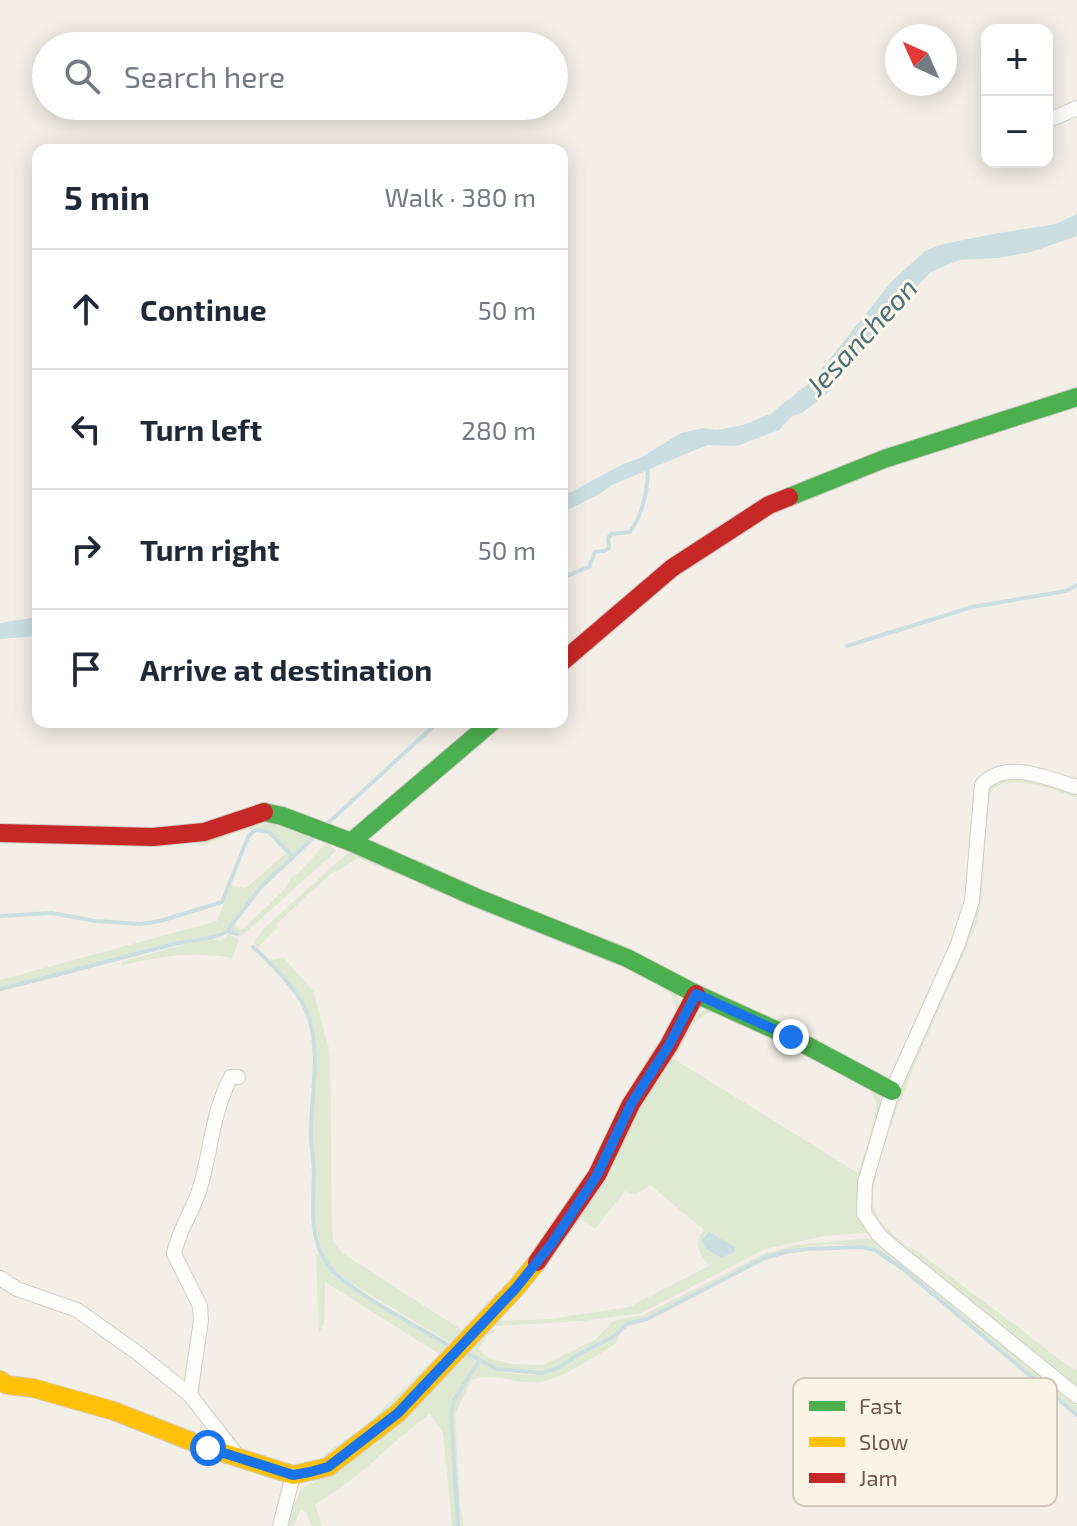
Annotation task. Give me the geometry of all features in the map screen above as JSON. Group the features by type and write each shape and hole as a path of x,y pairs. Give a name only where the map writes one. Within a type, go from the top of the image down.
{"street":[{"path":"1053,118 1077,108"},
{"path":"568,657 672,568 769,505 884,459 1077,397"},
{"path":"351,842 485,728"},
{"path":"1055,1378 890,1245 869,1223 863,1201 865,1183 892,1091 958,944 972,901 982,785 998,772 1011,771 1077,787"},
{"path":"0,833 163,836 204,832 262,812 282,816 627,958 696,994 791,1037 892,1091"},
{"path":"0,1380 7,1385 33,1388 114,1411 293,1475 328,1467 398,1413 516,1288 579,1205 631,1104 669,1045 696,994"},
{"path":"190,1395 201,1320 200,1306 174,1254 199,1190 225,1088 231,1077 238,1077"},
{"path":"0,1278 17,1289 77,1310 139,1354 190,1395 239,1458"},
{"path":"1057,1380 1077,1396"},
{"path":"280,1526 293,1475"}],"green space":[{"path":"1002,774 1077,789 1077,798 1045,787 1020,783 999,785 992,791 976,924 894,1118 880,1159 874,1192 876,1214 900,1240 1077,1370 1077,1391 890,1240 872,1219 867,1191 897,1093 965,936 982,795"},
{"path":"268,818 313,836 293,855 277,837 262,829 245,830 202,846 192,842 40,838"},
{"path":"327,842 336,851 242,936 229,931 234,924 240,930 244,928"},
{"path":"287,852 291,857 260,887 225,932 154,947 0,988 0,980 217,921 231,885 246,888"},
{"path":"349,852 384,862 647,971 670,986 680,1003 674,1031 632,1094 598,1164 557,1230 454,1345 351,1283 329,1265 324,1256 312,1218 315,1172 311,1131 316,1054 310,1017 303,1002 270,960 283,957 313,991 330,1052 333,1241 342,1253 462,1330 539,1246 579,1189 632,1087 671,1027 674,1002 666,988 649,976 358,858 334,871 276,924 278,928 257,948 255,941 265,927"},
{"path":"228,934 239,940 232,958 176,956 121,966 121,962 207,938 221,941"},
{"path":"704,1010 732,1011 855,1072 873,1085 881,1100 881,1117 862,1175 860,1195 863,1215 875,1235 823,1236 765,1249 641,1313 583,1321 490,1324 542,1263 593,1192 648,1087 693,1017","holes":["717,1012 736,1016 840,1069 871,1092 877,1105 858,1173 674,1059 696,1023 702,1017","650,1185 704,1230 698,1244 709,1266 629,1307 549,1319 499,1321 581,1219 595,1229 625,1191 635,1195","709,1232 734,1247 735,1252 721,1258 706,1249 701,1240"]},
{"path":"867,1238 881,1242 1049,1378 1034,1378 884,1254 858,1246 841,1245 790,1250 748,1265 646,1318 630,1323 548,1370 512,1371 468,1354 478,1361 453,1400 449,1415 457,1526 452,1526 443,1433 430,1414 331,1495 315,1504 322,1526 312,1526 306,1512 301,1509 294,1526 285,1526 301,1489 365,1452 486,1329 496,1330 487,1336 478,1349 487,1357 509,1364 544,1365 596,1339 613,1321 643,1315 766,1253 798,1245"},
{"path":"319,1254 329,1270 349,1285 450,1348 395,1407 325,1457 324,1454 363,1428 439,1354 325,1282 324,1324 319,1333 316,1255"},
{"path":"621,1330 617,1343 557,1377 539,1382 487,1377 471,1380 455,1414 464,1526 459,1526 452,1415 455,1401 479,1362 509,1373 542,1374 561,1367"},
{"path":"1057,1385 1077,1401 1077,1414 1057,1397"}],"water":[{"name":"Jesancheon","path":"1077,214 1077,236 1031,252 999,258 959,260 931,272 841,372 828,393 802,413 792,416 779,430 737,446 707,445 612,485 568,510 568,494 640,458 681,433 743,425 770,414 812,381 892,281 925,251 943,244 1056,224"},
{"path":"32,618 32,636 0,639 0,623"},
{"path":"709,1232 735,1247 735,1252 721,1258 706,1249 701,1240"}],"waterway":[{"path":"568,574 589,567 595,552 609,548 608,538 611,534 630,532 644,501 647,467"},
{"path":"847,646 972,607 1066,591 1077,585"},
{"path":"326,825 431,728"},
{"path":"0,916 52,913 95,921 141,924 160,921 222,902 248,837 255,830 269,832 293,857"},
{"path":"237,934 227,931 261,887 314,837"},
{"path":"0,989 227,931"},
{"path":"253,947 293,989 305,1008 312,1031 315,1059 311,1133 313,1221 321,1254 336,1274 349,1284 448,1345"},
{"path":"468,1354 497,1369 542,1373 558,1368 613,1337 627,1324 647,1319 765,1258 808,1249 861,1247 875,1250 903,1269 1033,1378"},
{"path":"458,1526 451,1415 454,1400 479,1361"},
{"path":"1057,1398 1077,1415"}],"traffic: fast":[{"path":"789,497 884,459 1077,397"},
{"path":"351,842 485,728"},
{"path":"264,812 351,842 475,897 627,958 696,994 791,1037 892,1091"}],"traffic: slow":[{"path":"0,1380 7,1385 33,1388 114,1411 208,1448 293,1475 328,1467 398,1413 537,1262"}],"traffic: jam":[{"path":"568,657 672,568 769,505 789,497"},
{"path":"0,833 153,837 204,832 264,812"},
{"path":"537,1262 597,1175 631,1104 669,1045 696,994"}],"route":[{"path":"208,1448 293,1475 310,1472 328,1467 398,1413 516,1288 552,1243 597,1175 631,1104 669,1045 696,994 791,1037"}]}
